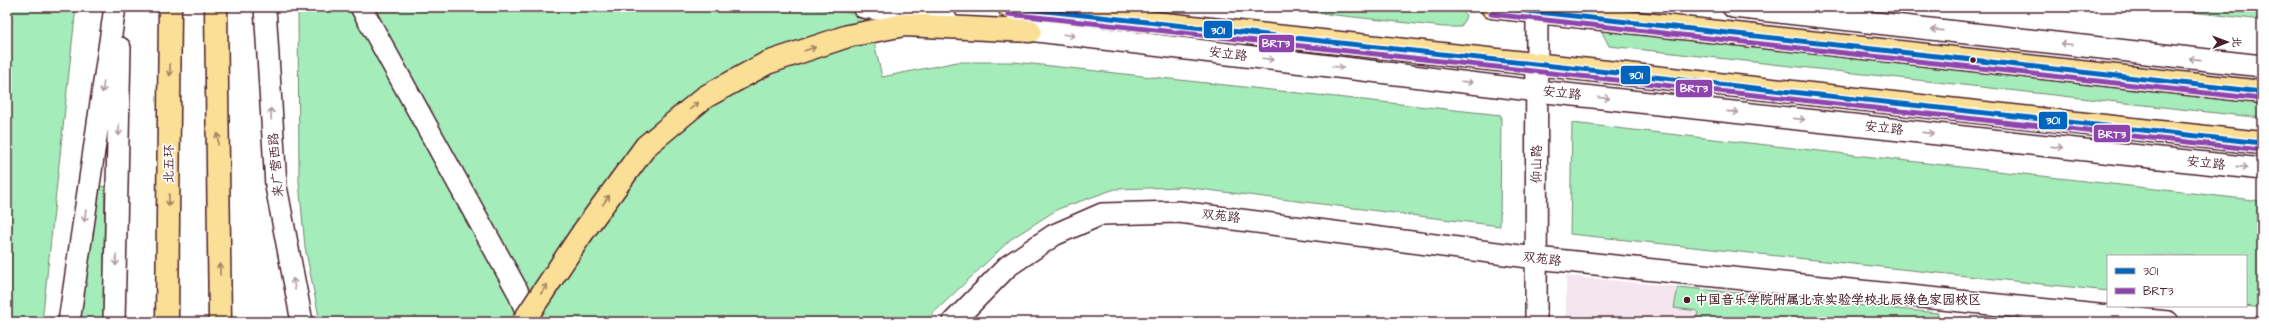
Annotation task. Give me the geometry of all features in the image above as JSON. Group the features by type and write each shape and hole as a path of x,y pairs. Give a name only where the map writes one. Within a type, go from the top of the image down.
{"main road":[{"name":"北五环","path":"167,322 171,31 170,7"},
{"name":"安立路","path":"1009,7 1537,63 2262,143"},
{"path":"1492,7 1537,10 2262,92"},
{"path":"216,10 221,322"},
{"path":"523,322 582,232 646,146 705,97 767,63 848,36 904,25 1030,31"}],"street":[{"path":"69,322 115,7"},
{"path":"114,322 120,7"},
{"name":"来广营西路","path":"266,7 276,186 302,322"},
{"path":"361,7 519,294 531,322"},
{"name":"安立路","path":"863,7 1030,31 1537,91 2262,170"},
{"path":"1733,7 2262,66"},
{"name":"仰山路","path":"1536,322 1537,10"},
{"name":"双苑路","path":"953,322 1008,266 1054,235 1102,214 1179,212 1536,258 2168,322"}],"shaded area":[{"name":"中国音乐学院附属北京实验学校北辰绿色家园校区","path":"1566,276 1938,313 1937,322 1566,322"}],"green space":[{"path":"7,7 76,7 42,322 7,322"},
{"path":"298,7 804,7 868,15 882,77 957,62 1014,62 1501,115 1500,226 1183,187 1115,189 1058,209 1011,239 924,322 320,322 305,247 299,182"},
{"path":"1263,7 1462,7 1466,16 1461,27 1444,27"},
{"path":"2147,7 2262,7 2262,20"},
{"path":"1600,28 2262,89 2262,118 1609,46"},
{"path":"1572,123 2262,201 2262,308 2247,306 2247,255 2107,255 2107,291 1570,234"},
{"path":"105,186 103,322 80,322 94,187"},
{"path":"1678,287 1938,313 1937,322 1696,322 1698,311 1674,308"}],"transit line":[{"name":"301","path":"1009,7 2262,143"},
{"name":"301","path":"1492,7 2262,92"},
{"name":"BRT3","path":"1008,14 2261,150"},
{"name":"BRT3","path":"1491,14 2261,99"}],"place":[{"name":"中国音乐学院附属北京实验学校北辰绿色家园校区","path":"1687,300"}]}
